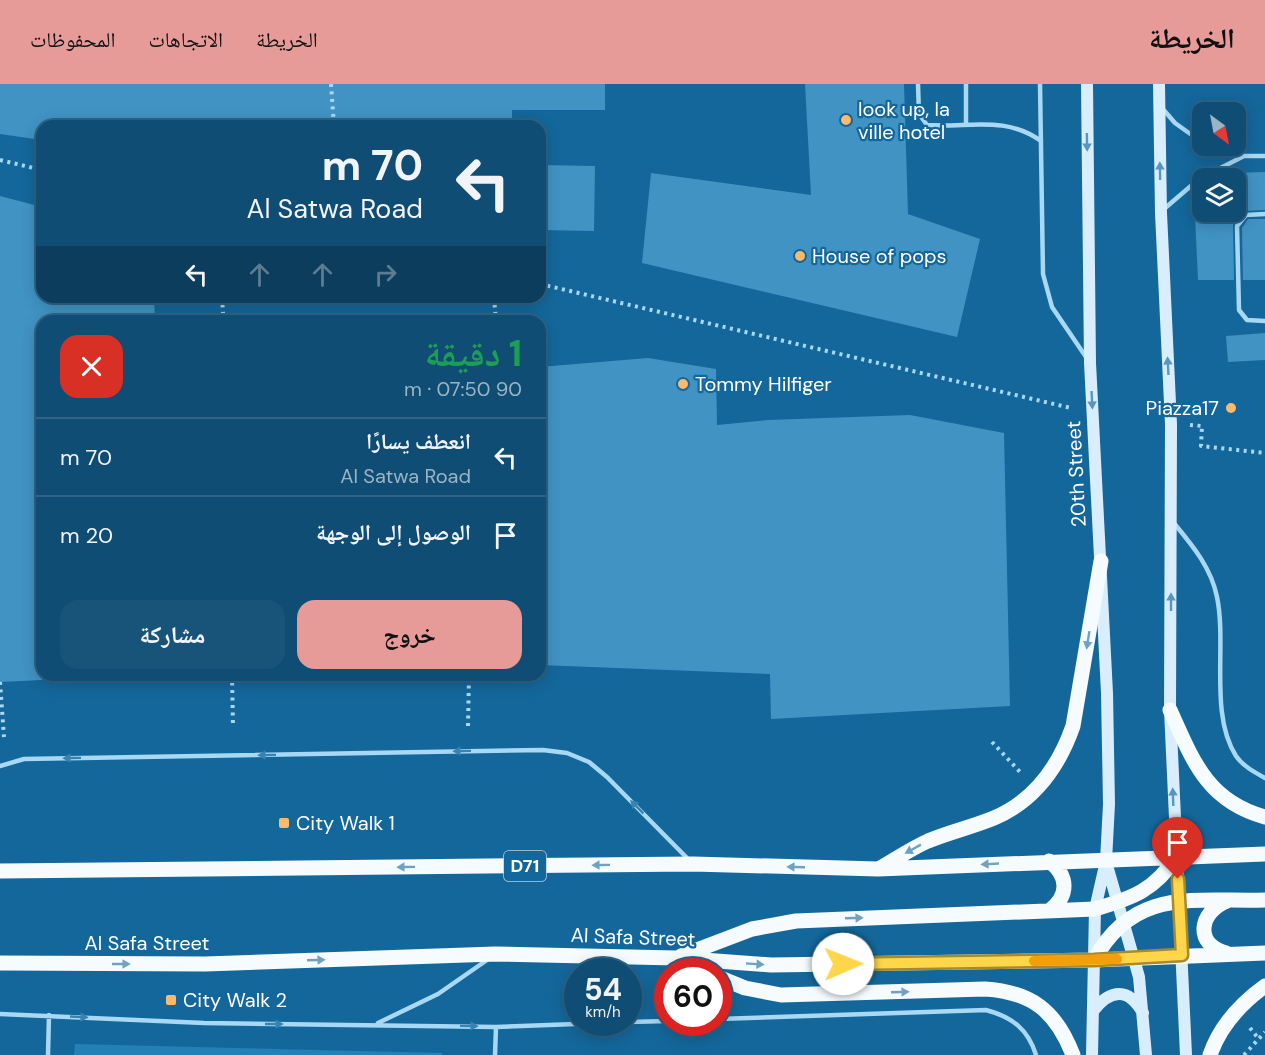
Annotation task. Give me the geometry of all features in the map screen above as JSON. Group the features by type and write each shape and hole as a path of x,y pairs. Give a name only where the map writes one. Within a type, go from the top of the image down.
{"main road":[{"path":"878,869 926,842 996,817 1024,800 1052,770 1073,726 1101,561"},
{"path":"1170,710 1202,776 1221,797 1242,809 1265,817"},
{"name":"D71","path":"0,871 693,864 878,869 1265,854"},
{"path":"676,958 752,928 774,923 1095,909 1118,902 1151,886 1165,875 1177,856"},
{"path":"1049,861 1062,874 1065,892 1059,903 1049,910"},
{"path":"1094,960 1107,939 1124,921 1142,910 1179,902 1265,900"},
{"path":"1227,902 1214,906 1206,916 1203,928 1207,941 1216,950 1228,954"},
{"name":"Al Safa Street","path":"732,962 771,965 1094,960 1265,953"},
{"name":"Al Safa Street","path":"0,963 205,964 495,954 676,958"},
{"path":"732,983 745,988 781,995 985,989 1009,991 1030,999 1051,1016 1064,1032 1073,1055"},
{"path":"1210,1055 1224,1027 1236,1011 1265,986"}],"street":[{"name":"20th Street","path":"1087,84 1090,363 1101,561 1109,804 1106,861"},
{"path":"1159,84 1161,213 1171,424 1170,710 1186,1055"},
{"path":"1106,861 1135,958 1144,1014 1146,1055"},
{"path":"1092,1055 1095,909 1106,861"},
{"path":"1093,1011 1103,998 1119,993 1136,1000 1144,1014"}],"lane":[{"path":"918,84 921,120 927,125 1010,125 1041,141"},
{"path":"966,84 966,124"},
{"path":"1040,84 1043,274 1046,291 1060,322 1090,363"},
{"path":"1159,104 1175,123 1192,135"},
{"path":"1161,213 1199,179 1244,156"},
{"path":"1246,156 1265,156"},
{"path":"1265,214 1246,215 1237,226 1239,310 1247,320 1265,321"},
{"path":"1172,520 1197,551 1209,572 1217,595 1220,619 1223,720 1227,740 1237,758 1265,778"},
{"path":"0,766 24,759 543,750 567,753 589,762 608,777 693,864"},
{"path":"376,1024 438,994 495,954"},
{"path":"732,1019 986,1010 1002,1014 1017,1023 1029,1036 1036,1055"},
{"path":"0,1014 204,1023 496,1026 564,1024"},
{"path":"48,1055 49,1015"},
{"path":"495,1055 496,1026"}],"path":[{"path":"331,84 334,120"},
{"path":"0,160 36,169"},
{"path":"546,285 1092,413"},
{"path":"222,303 223,313"},
{"path":"1171,424 1202,426 1201,446 1265,453"},
{"path":"232,681 233,726"},
{"path":"468,726 469,681"},
{"path":"0,682 4,737"},
{"path":"1244,1055 1265,1032"}],"shaded area":[{"path":"75,1044 442,1053 442,1055 74,1055"}],"building":[{"path":"0,84 605,84 605,110 512,110 512,120 36,120 36,139 0,134"},
{"path":"805,84 904,84 908,214 980,239 957,337 642,263 651,173 811,195"},
{"path":"546,165 595,166 594,231 546,230"},
{"path":"1265,172 1265,210 1246,211 1246,173"},
{"path":"0,196 36,205 36,303 154,303 155,315 36,315 36,680 0,682"},
{"path":"1248,219 1265,219 1265,280 1243,280 1242,228"},
{"path":"1195,222 1235,222 1233,225 1234,280 1198,280"},
{"path":"1265,333 1265,360 1228,362 1226,336"},
{"path":"648,358 716,369 717,425 768,420 910,415 1004,433 1010,706 771,719 770,674 546,665 546,366"}],"slow traffic":[{"path":"1034,961 1117,959"}],"place":[{"name":"look up, la ville hotel","path":"846,120"},
{"name":"House of pops","path":"800,256"},
{"name":"Tommy Hilfiger","path":"683,384"},
{"name":"Piazza17","path":"1231,408"},
{"name":"City Walk 1","path":"284,823"},
{"name":"City Walk 2","path":"171,1000"}],"route":[{"path":"843,964 1094,960 1182,955 1178,879"}]}
